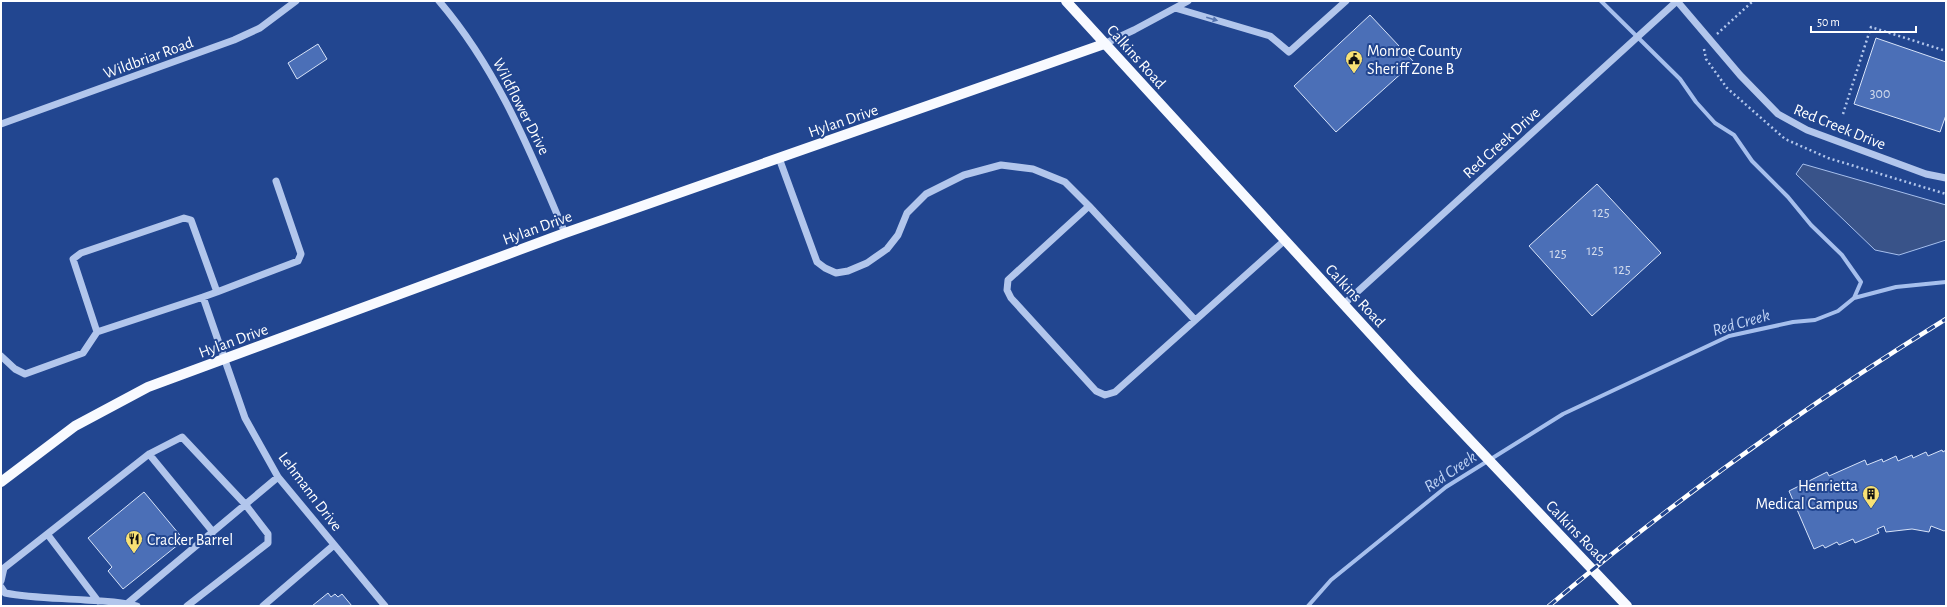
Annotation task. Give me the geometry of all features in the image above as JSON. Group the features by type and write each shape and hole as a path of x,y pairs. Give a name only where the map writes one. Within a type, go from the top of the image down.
{"main road":[{"name":"Calkins Road","path":"1066,1 1344,304 1627,606"},
{"name":"Hylan Drive","path":"1,482 75,426 148,387 565,233 1104,44"}],"street":[{"name":"Wildbriar Road","path":"1,124 234,40 260,28 296,1"},
{"name":"Wildflower Drive","path":"439,1 484,62 513,112 565,233"},
{"path":"1104,44 1134,30 1188,1"},
{"path":"1175,8 1270,36 1288,52 1346,1"},
{"name":"Red Creek Drive","path":"1344,304 1677,1 1740,75 1778,114 1807,130 1926,174 1946,178"},
{"path":"779,158 817,262 836,273 848,271 867,263 887,249 898,236 907,213 926,194 964,176 1002,165 1033,169 1064,182 1089,206 1195,320"},
{"path":"1,356 15,369 25,374 83,353 97,332 203,297 298,261 301,254 276,181"},
{"path":"1089,206 1008,280 1007,290 1011,298 1096,391 1104,395 1115,392 1285,240"},
{"path":"97,332 73,259 81,253 184,218 192,220 217,292"},
{"name":"Lehmann Drive","path":"203,297 245,418 278,477 385,606"},
{"path":"1,581 4,568 48,535 149,454 182,436 245,504 268,534 268,543 187,606"},
{"path":"149,454 213,532"},
{"path":"128,603 278,477"},
{"path":"48,535 98,600"},
{"path":"263,606 334,545"},
{"path":"1,587 5,593 27,597 98,600 128,603 136,606"}],"path":[{"path":"1843,114 1871,27 1946,51"}],"water":[{"path":"1803,164 1946,205 1946,240 1899,255 1875,250 1796,174"}],"building":[{"name":"Monroe County Sheriff Zone B","path":"1370,15 1414,62 1336,132 1294,86"},
{"path":"1876,38 1946,62 1946,115 1940,132 1854,104"},
{"path":"318,44 327,59 297,79 288,63"},
{"path":"1597,184 1661,253 1592,316 1529,246"},
{"name":"Henrietta Medical Campus","path":"1942,450 1943,452 1946,450 1946,530 1944,531 1931,526 1929,532 1912,529 1886,532 1884,526 1877,529 1879,533 1855,543 1853,539 1839,545 1837,542 1825,548 1823,545 1814,549 1789,491 1827,472 1829,476 1865,460 1867,465 1882,459 1883,462 1896,456 1898,461 1912,455 1913,458 1926,452 1928,456"},
{"name":"Cracker Barrel","path":"144,492 184,540 123,589 108,571 112,567 88,538"},
{"path":"328,593 331,597 335,594 338,597 342,594 352,606 312,606"}],"waterway":[{"name":"Red Creek","path":"1308,606 1331,580 1446,487 1563,414 1729,336 1793,322 1815,320 1838,311 1854,298 1861,282 1842,255 1811,225 1788,197 1752,161 1734,135 1715,123 1696,102 1680,79 1601,1"},
{"path":"1854,298 1896,287 1946,282"}],"railway":[{"path":"1549,606 1644,529 1742,455 1843,385 1946,319"}],"place":[{"name":"Monroe County Sheriff Zone B","path":"1354,74"},
{"name":"Henrietta Medical Campus","path":"1871,509"},
{"name":"Cracker Barrel","path":"134,554"}]}
